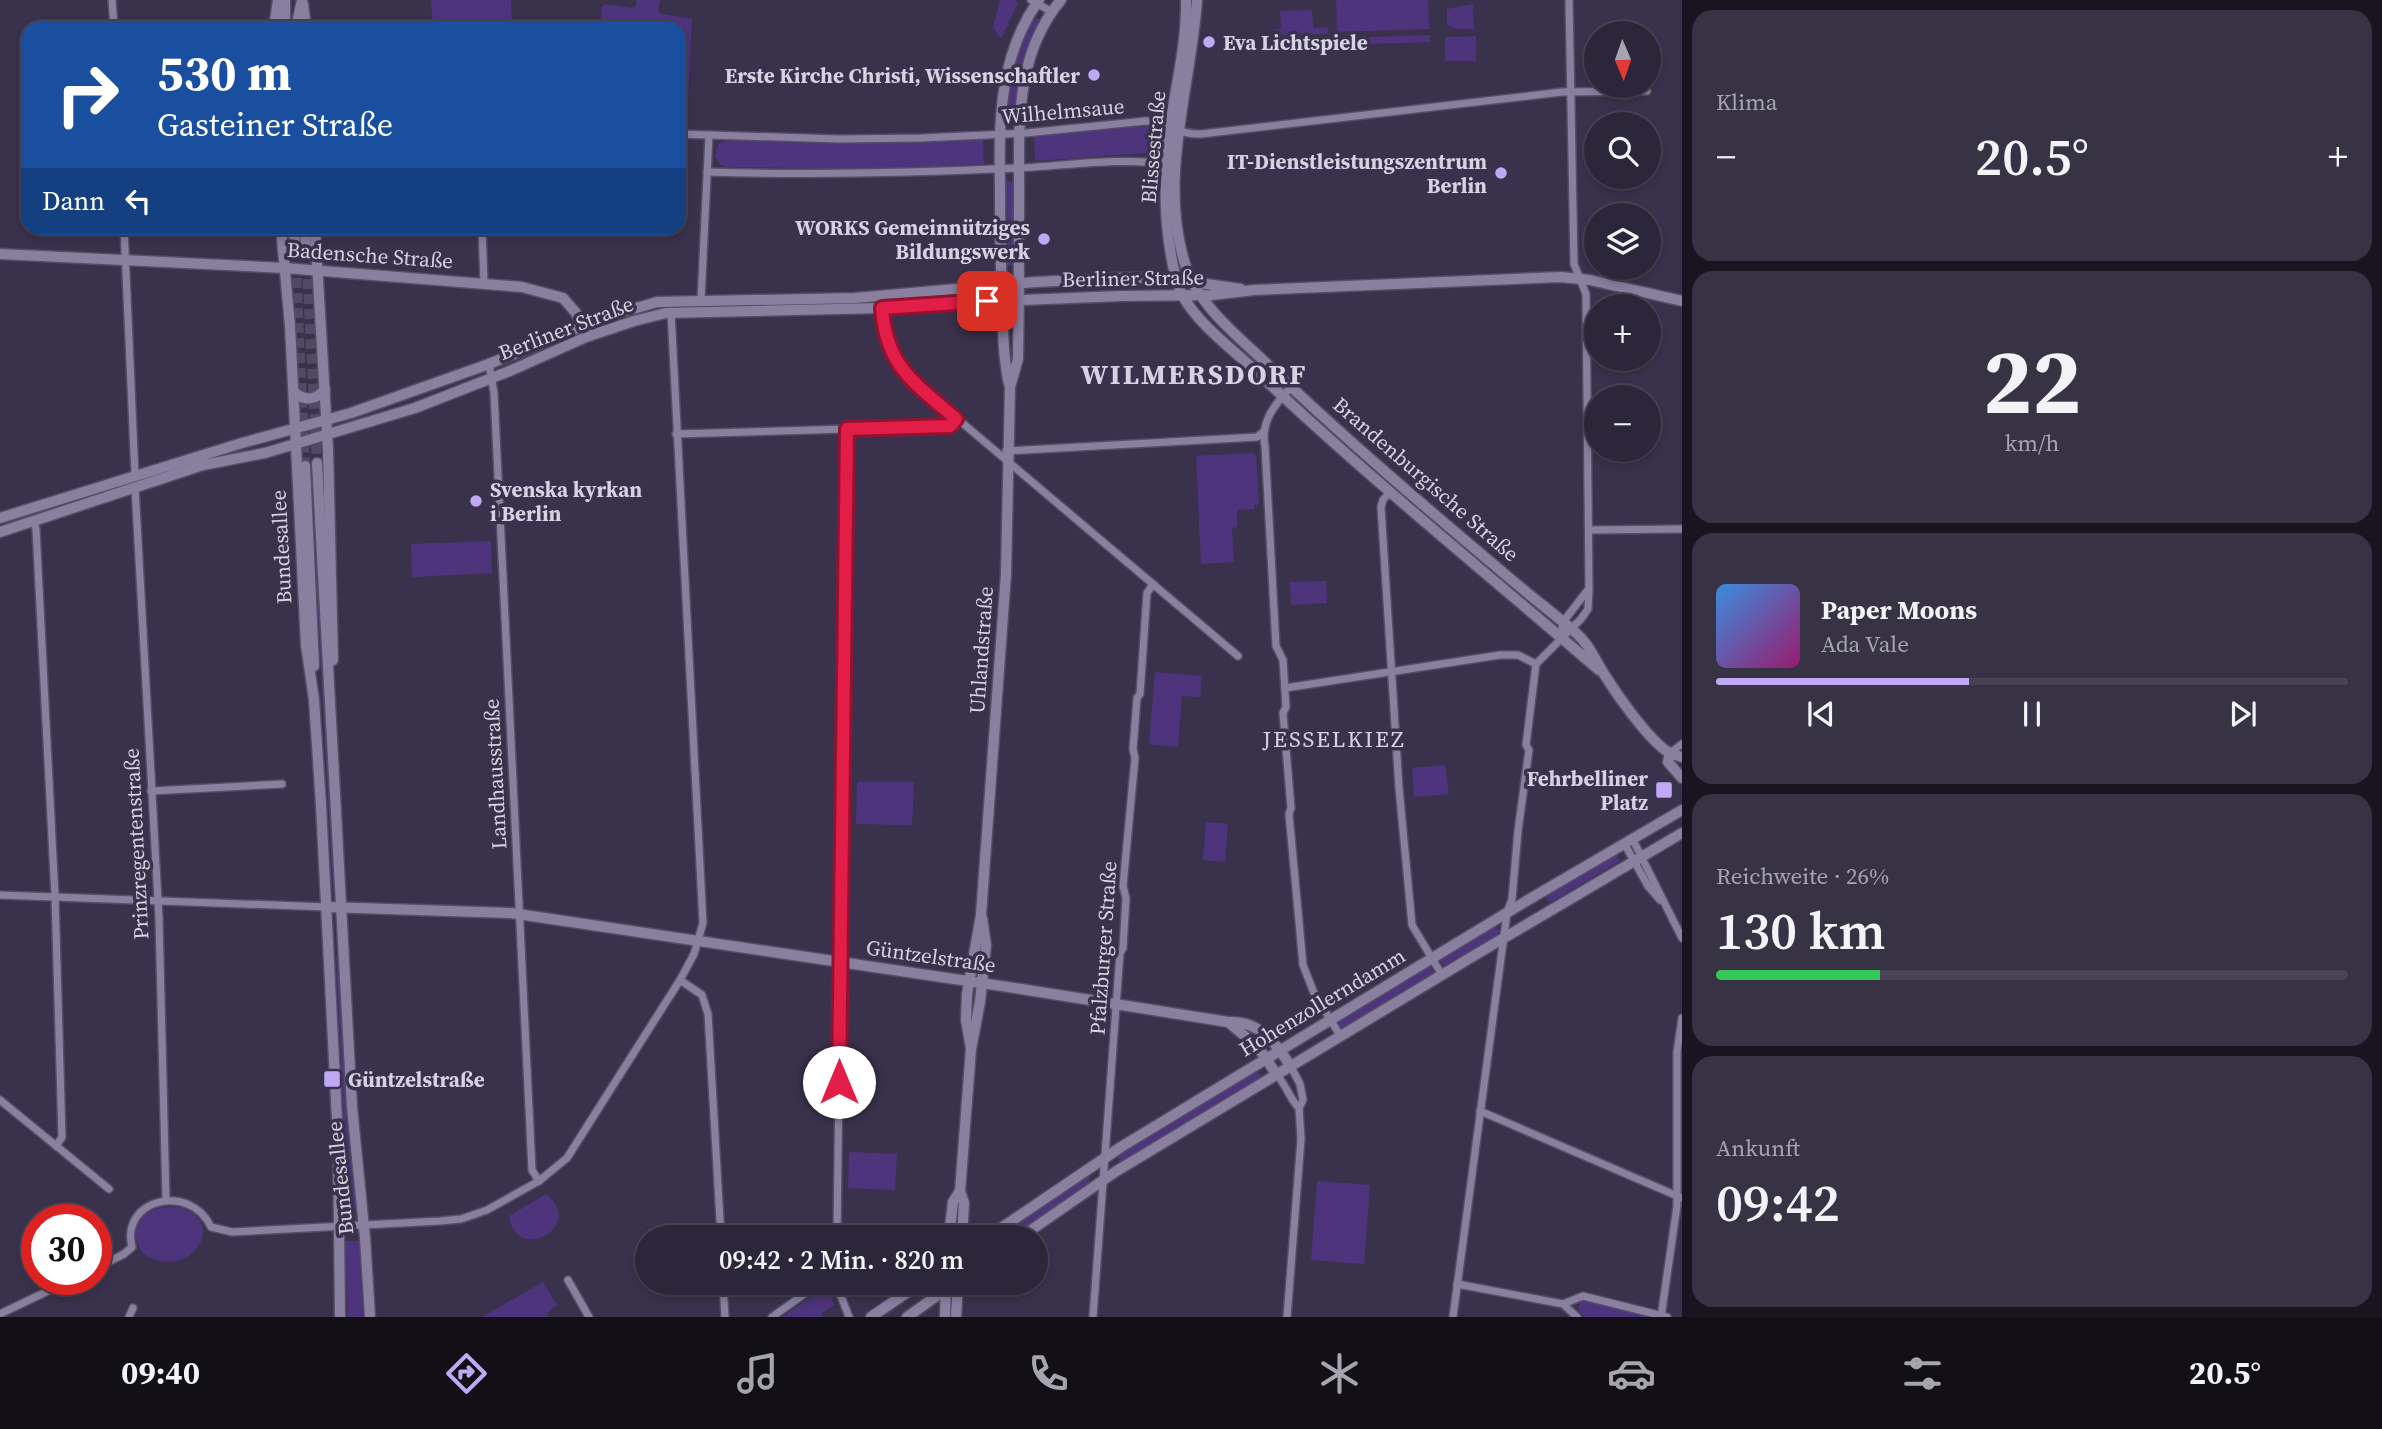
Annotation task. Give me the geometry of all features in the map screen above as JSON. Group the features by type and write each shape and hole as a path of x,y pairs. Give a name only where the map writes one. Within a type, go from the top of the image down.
{"main road":[{"path":"275,21 278,0"},
{"path":"285,0 285,21"},
{"name":"Uhlandstraße","path":"971,1049 966,1020 969,981 981,915 1006,574 1010,387 1018,359 1021,97 1028,61 1052,12 1061,0"},
{"name":"Blissestraße","path":"1186,0 1175,129 1175,210 1183,255 1192,282"},
{"name":"Blissestraße","path":"1181,295 1167,221 1167,164 1191,56 1196,0"},
{"path":"298,21 302,1"},
{"path":"302,1 305,21"},
{"name":"Uhlandstraße","path":"1010,387 1003,360 1000,134 1010,57 1035,1"},
{"name":"Bundesallee","path":"282,235 294,392 306,645 314,700"},
{"path":"296,235 300,248 303,235"},
{"name":"Bundesallee","path":"316,235 328,435 333,642 331,697"},
{"name":"Badensche Straße","path":"0,254 318,270 522,287 556,295 572,307 586,337"},
{"name":"Berliner Straße","path":"0,517 135,481 245,458 328,435 415,408 586,337 634,321 671,313 882,308 1002,300 1200,295 1254,290 1556,277 1580,279 1682,301"},
{"name":"Berliner Straße","path":"0,532 135,481 489,364 582,325 657,302 855,298 1117,278 1176,279 1254,290"},
{"name":"Brandenburgische Straße","path":"1192,282 1200,295 1291,387 1510,579 1572,629 1593,651 1604,674 1641,724 1670,754"},
{"name":"Brandenburgische Straße","path":"1181,295 1194,312 1282,396 1604,674"},
{"path":"294,392 300,397 310,399 319,396 326,389"},
{"name":"Bundesallee","path":"317,463 352,1107 370,1317"},
{"name":"Bundesallee","path":"304,466 338,1139 340,1317"},
{"path":"1682,757 1670,754 1668,762 1682,778"},
{"name":"Hohenzollerndamm","path":"1006,1225 1105,1157 1266,1058 1682,810"},
{"name":"Hohenzollerndamm","path":"1038,1225 1103,1180 1682,833"},
{"name":"Güntzelstraße","path":"327,907 520,914 1228,1022 1239,1021 1272,1039 1291,1067"},
{"name":"Uhlandstraße","path":"963,1225 964,1203 960,1191 971,1049 982,983 986,937 981,915"},
{"path":"329,952 345,951"},
{"name":"Güntzelstraße","path":"1228,1022 1255,1044 1277,1075"},
{"name":"Uhlandstraße","path":"950,1225 953,1202 960,1191"},
{"path":"871,1317 903,1295"},
{"path":"906,1317 935,1295"},
{"path":"945,1317 946,1295"},
{"path":"956,1317 957,1295"}],"street":[{"path":"113,0 114,21"},
{"path":"1453,1317 1507,913 1513,900 1536,664 1572,629 1588,608 1586,294 1574,264 1569,0"},
{"path":"1035,1 1052,12"},
{"name":"Wilhelmsaue","path":"686,134 843,139 1019,134 1146,121 1159,122 1191,135 1214,134 1584,92"},
{"path":"701,300 709,135"},
{"path":"707,172 883,173 1135,160 1167,164"},
{"name":"Prinzregentenstraße","path":"124,235 157,900 166,1200"},
{"path":"482,235 484,283"},
{"path":"882,308 887,343 908,377 995,451 1008,456 1238,656"},
{"path":"112,1260 132,1247 131,1231 139,1215 151,1205 166,1200 176,1200 193,1206 204,1215 211,1227 232,1232 440,1221 470,1216 515,1196 555,1169 577,1145 680,980 693,957 703,927 671,313"},
{"name":"Landhausstraße","path":"489,364 492,377 532,1170 539,1181"},
{"path":"1008,456 1257,437 1262,433 1275,404 1291,387"},
{"path":"676,434 950,426 956,419"},
{"path":"837,1225 847,429"},
{"path":"1262,433 1265,446 1276,646 1283,660 1286,708 1283,713 1291,808 1289,814 1303,965 1314,993 1341,1037"},
{"path":"1391,491 1381,507 1391,673 1412,925 1442,975"},
{"path":"34,521 55,896 62,1137 55,1146"},
{"path":"1589,530 1682,529"},
{"name":"Pfalzburger Straße","path":"1093,1317 1126,898 1123,886 1134,771 1137,698 1140,694 1147,593 1153,584"},
{"path":"1561,638 1563,622 1589,589"},
{"path":"1285,688 1500,655 1518,655 1536,664"},
{"path":"1670,754 1682,744"},
{"path":"151,791 282,784"},
{"path":"1628,841 1637,859 1656,883 1663,904 1682,938"},
{"name":"Güntzelstraße","path":"0,895 327,907"},
{"path":"680,980 702,995 708,1014 720,1225"},
{"path":"1563,1304 1583,1296 1663,1316 1679,1197 1677,1052 1682,1018"},
{"path":"1287,1317 1301,1142 1299,1108 1303,1100 1291,1067"},
{"path":"1277,1075 1287,1087 1293,1103 1299,1108"},
{"path":"0,1100 109,1189"},
{"path":"1480,1111 1679,1197"},
{"path":"568,1280 589,1317"},
{"path":"1457,1284 1563,1304 1577,1317"},
{"path":"0,1314 40,1295"},
{"path":"724,1295 725,1317"},
{"path":"772,1317 803,1295"},
{"path":"841,1295 849,1317"},
{"path":"128,1317 133,1308"}],"shaded area":[{"path":"431,0 511,0 512,21 432,21"},
{"path":"637,0 660,0 658,10 661,14 692,19 686,102 686,21 601,21 602,7 605,4 632,8 636,6"},
{"path":"1000,0 1015,0 1018,3 1001,39 993,27"},
{"path":"1336,0 1428,0 1429,29 1337,32"},
{"path":"1473,4 1474,29 1456,29 1447,25 1447,9"},
{"path":"1312,10 1313,28 1328,27 1329,34 1274,35 1274,30 1281,29 1280,11"},
{"path":"1035,17 1040,20 1021,65 1013,122 1007,122 1014,67 1022,42"},
{"path":"1430,35 1430,42 1284,47 1284,40"},
{"path":"1476,36 1476,61 1445,61 1445,37"},
{"path":"1147,125 1156,127 1153,158 1146,157 1145,153 1035,161 1034,137"},
{"path":"983,138 984,167 982,164 873,169 727,167 720,165 715,156 718,144 728,140 841,144"},
{"path":"1006,181 1014,182 1014,265 1007,266"},
{"path":"1256,455 1259,504 1254,505 1254,509 1237,510 1237,527 1232,528 1234,562 1201,564 1196,456"},
{"path":"315,521 336,891 333,891"},
{"path":"491,541 492,573 412,577 411,544"},
{"path":"1326,581 1327,603 1291,605 1290,582"},
{"path":"1155,672 1202,676 1200,697 1182,696 1178,747 1149,744"},
{"path":"1445,765 1449,794 1414,797 1412,768"},
{"path":"857,782 914,782 912,825 856,824"},
{"path":"1206,822 1228,824 1225,862 1203,860"},
{"path":"1617,854 1620,861 1549,903 1545,896"},
{"path":"1495,927 1500,930 1497,935 1444,966 1440,960"},
{"path":"336,956 347,1125 356,1209 344,1210 344,1125"},
{"path":"1430,966 1434,973 1340,1030 1336,1023"},
{"path":"1257,1071 1262,1077 1119,1164 1118,1155"},
{"path":"849,1152 897,1154 895,1190 848,1188"},
{"path":"1090,1173 1089,1183 1028,1225 1014,1225"},
{"path":"1317,1181 1370,1185 1364,1264 1311,1260"},
{"path":"546,1194 556,1206 558,1218 554,1228 535,1239 524,1238 514,1231 509,1216"},
{"path":"179,1207 194,1214 201,1224 203,1235 199,1246 191,1255 165,1262 143,1253 136,1236 136,1229 142,1217 155,1210"},
{"path":"345,1241 359,1241 363,1317 348,1317"},
{"path":"543,1282 557,1305 547,1313 549,1317 482,1317"},
{"path":"814,1295 831,1295 834,1305 822,1313 823,1317 782,1317"},
{"path":"1586,1300 1648,1317 1584,1317 1578,1309 1580,1303"}],"tunnel":[{"path":"295,248 305,466"},
{"path":"306,249 317,463"}],"place":[{"name":"Eva Lichtspiele","path":"1209,42"},
{"name":"Erste Kirche Christi, Wissenschaftler","path":"1094,75"},
{"name":"IT-Dienstleistungszentrum Berlin","path":"1501,173"},
{"name":"WORKS Gemeinnütziges Bildungswerk","path":"1044,239"},
{"name":"Svenska kyrkan i Berlin","path":"476,501"},
{"name":"Fehrbelliner Platz","path":"1664,790"},
{"name":"Güntzelstraße","path":"332,1079"}],"district":[{"name":"WILMERSDORF","path":"1194,374"},
{"name":"JESSELKIEZ","path":"1334,739"}],"route":[{"path":"839,1082 847,429 950,426 956,419 908,377 894,356 887,343 882,308 987,301"}]}
